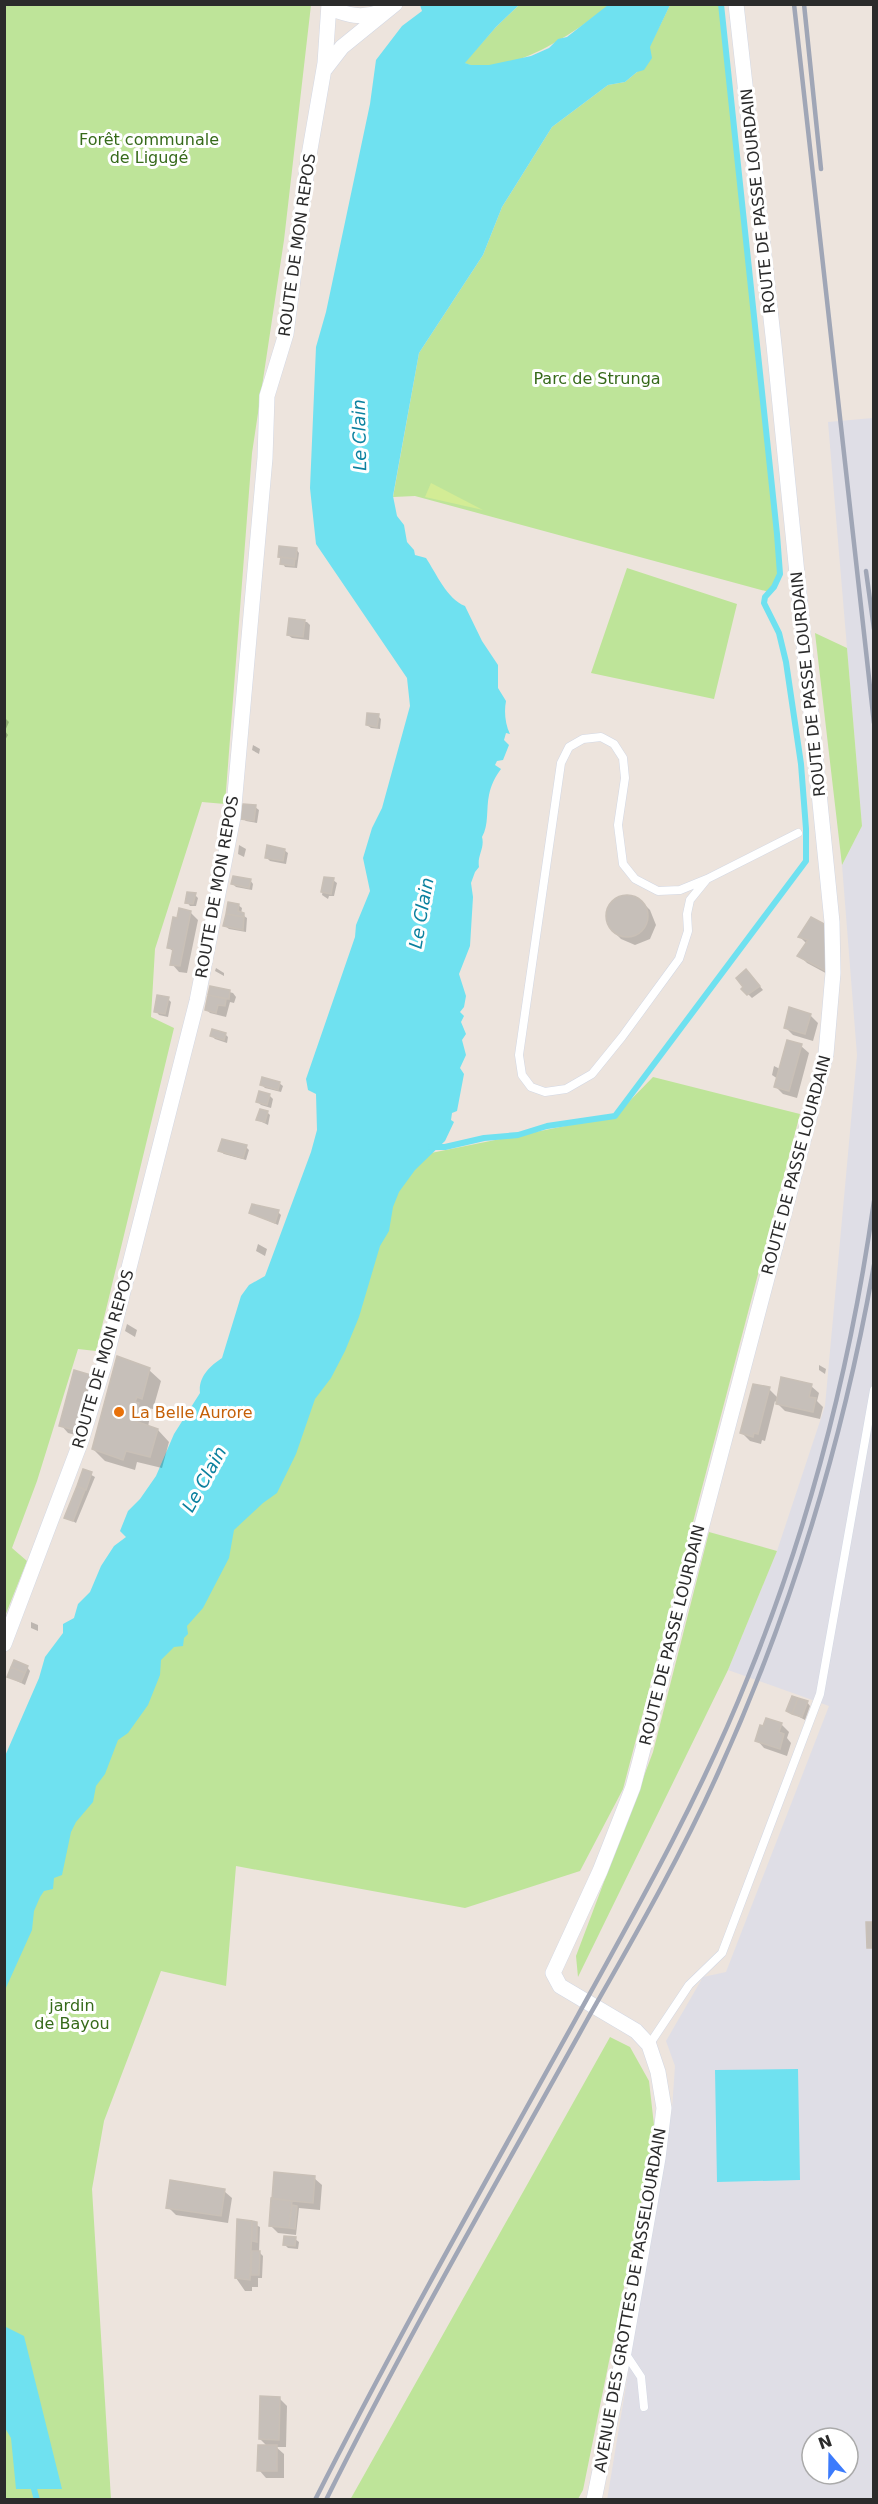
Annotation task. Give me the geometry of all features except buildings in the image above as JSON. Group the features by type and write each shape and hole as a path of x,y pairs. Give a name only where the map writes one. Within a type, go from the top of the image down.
{"street":[{"path":"329,6 353,16 366,16 394,4"},
{"path":"323,71 342,46 394,4"},
{"name":"ROUTE DE PASSE LOURDAIN","path":"649,2045 636,2031 560,1986 554,1973 600,1872 633,1787 826,1054 833,973 832,922 774,345 736,4"},
{"name":"ROUTE DE MON REPOS","path":"4,1644 85,1430 105,1362 197,1001 232,817 265,458 267,396 286,334 308,161 323,71 329,6"},
{"name":"AVENUE DES GROTTES DE PASSELOURDAIN","path":"594,2499 624,2352 658,2158 664,2108 658,2072 649,2045"}],"lane":[{"path":"708,879 690,900 687,914 688,931 679,959 622,1037 591,1074 566,1089 545,1092 531,1087 522,1075 519,1055 561,764 569,747 583,739 601,737 614,744 623,758 626,778 618,825 623,864 635,879 658,891 680,890 708,879 798,833"},
{"path":"649,2045 689,1985 722,1953 820,1694 873,1390"},
{"path":"624,2352 642,2377 644,2408"}],"shaded area":[{"path":"873,418 873,2499 607,2500 672,2109 675,2066 666,2041 703,1977 726,1972 829,1706 728,1670 777,1551 825,1406 857,1055 842,865 862,826 828,422"}],"green space":[{"name":"Forêt communale de Ligugé","path":"5,5 311,5 284,240 252,453 225,804 202,802 155,949 151,1017 174,1028 96,1351 78,1349 37,1481 12,1548 27,1561 5,1616"},
{"path":"519,5 608,5 575,30 529,56 495,66 464,63"},
{"name":"Parc de Strunga","path":"670,5 721,5 780,574 769,592 415,496 393,497 419,353 483,255 502,207 552,127 608,85 625,82 637,72"},
{"path":"431,483 483,510 425,497"},
{"path":"627,568 737,604 714,699 591,673"},
{"path":"815,633 847,648 862,826 842,865"},
{"name":"jardin de Bayou","path":"653,1077 800,1114 623,1789 580,1871 465,1908 236,1866 226,1986 161,1971 104,2121 92,2189 111,2499 5,2499 4,1934 375,1162 615,1116"},
{"path":"709,1532 777,1551 728,1670 578,1977 576,1956 653,1752"},
{"path":"610,2037 630,2047 649,2081 655,2134 583,2490 578,2499 350,2500"}],"water":[{"name":"Le Clain","path":"420,5 519,5 496,27 465,63 489,65 531,56 549,48 558,39 567,37 608,5 670,5 650,47 652,58 644,70 637,72 625,82 608,85 552,127 502,207 483,255 419,353 393,496 397,516 404,525 407,542 415,555 426,558 447,592 465,606 482,641 498,665 498,688 506,701 505,718 510,734 506,733 504,740 509,745 503,760 497,761 495,765 501,769 490,791 479,867 471,883 473,897 470,946 459,974 466,996 464,1007 460,1012 464,1016 461,1022 466,1034 462,1040 466,1055 460,1068 464,1074 457,1111 452,1113 451,1120 454,1122 445,1141 415,1170 399,1192 393,1207 389,1231 380,1246 359,1317 331,1378 315,1399 296,1454 277,1493 234,1530 229,1558 203,1608 187,1626 188,1634 184,1638 183,1646 174,1647 161,1660 160,1675 148,1705 128,1733 118,1740 105,1774 96,1786 93,1802 76,1822 71,1832 62,1875 54,1878 53,1889 44,1891 40,1897 34,1911 32,1930 5,1990 5,1756 39,1678 45,1657 63,1633 63,1624 74,1618 78,1604 90,1592 101,1566 114,1546 126,1537 120,1531 128,1511 140,1499 156,1476 174,1434 200,1393 203,1377 209,1368 222,1358 241,1296 249,1285 265,1276 317,1130 316,1094 308,1090 306,1079 355,937 356,925 370,891 363,858 372,828 382,808 410,706 407,678 316,544 310,488 316,347 326,312 370,104 376,60 402,26 422,11"},
{"path":"798,2069 800,2180 717,2182 715,2070"},
{"path":"4,2326 24,2336 62,2489 16,2489 11,2438 5,2428"}],"waterway":[{"path":"431,1147 445,1147 484,1138 518,1135 547,1126 615,1116 806,861 801,764 786,662 779,633 764,603 765,597 774,587 780,574 721,4"},
{"path":"34,2489 37,2500"}],"railway":[{"path":"794,4 874,723"},
{"path":"804,4 821,169"},
{"path":"866,571 874,629"},
{"path":"315,2500 411,2317 646,1891 690,1807 730,1721 791,1561 826,1443 865,1262 874,1201"},
{"path":"326,2500 421,2318 655,1898 718,1773 769,1650 812,1524 847,1396 874,1265"}],"place":[{"name":"La Belle Aurore","path":"119,1412"}]}
